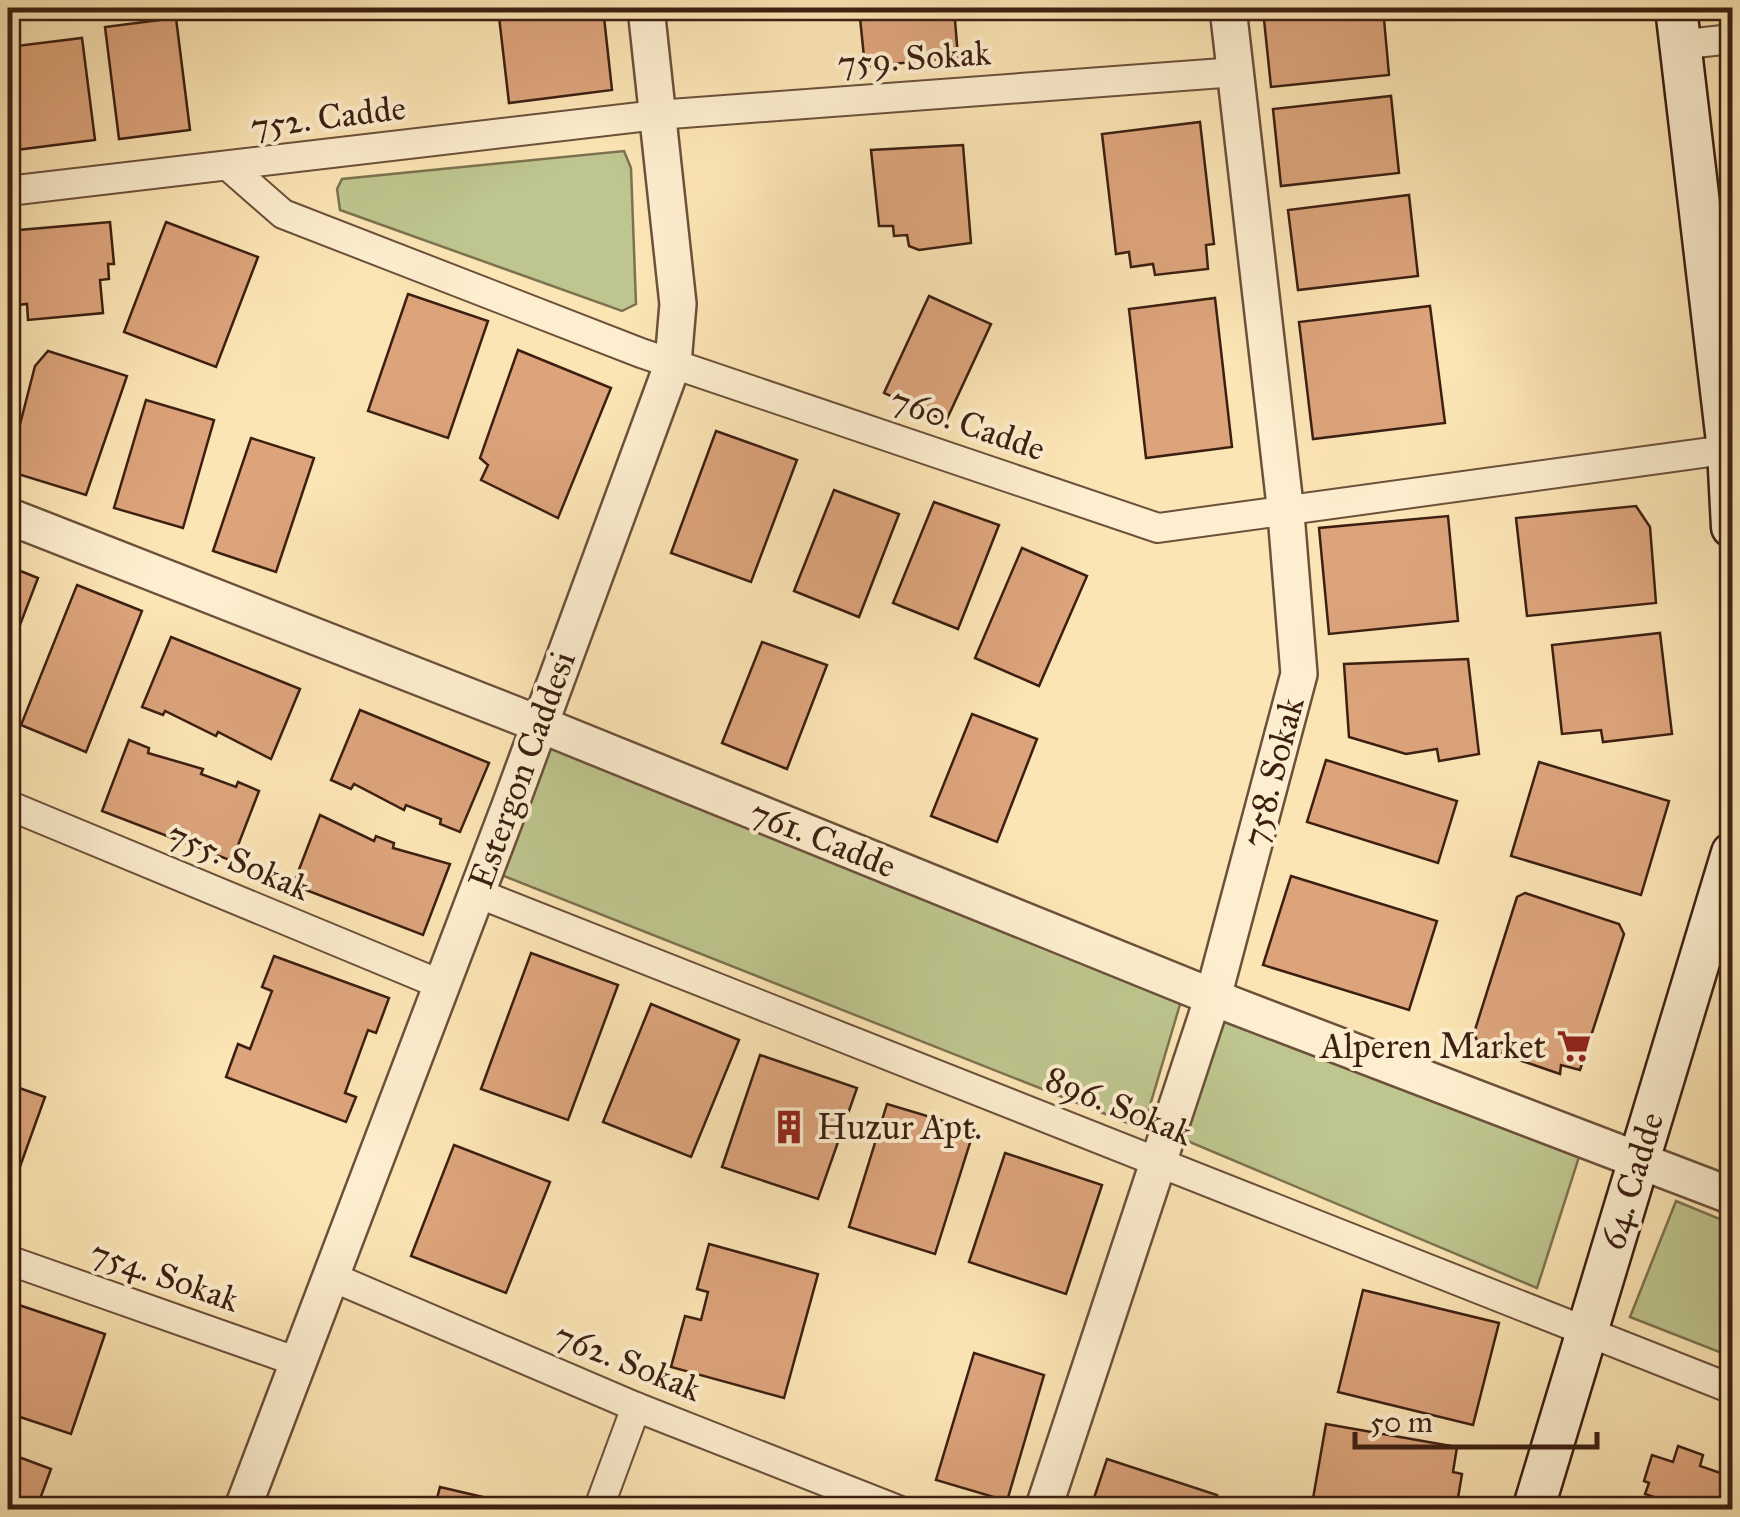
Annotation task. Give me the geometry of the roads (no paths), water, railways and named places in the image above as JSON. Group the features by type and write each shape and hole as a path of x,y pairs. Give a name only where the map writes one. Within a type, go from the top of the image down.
{"main road":[{"path":"1677,26 1730,450 1732,526"},
{"name":"64. Cadde","path":"1533,1510 1732,853"}],"street":[{"name":"Estergon Caddesi","path":"242,1510 478,892 673,363 678,304 646,8"},
{"name":"758. Sokak","path":"1043,1510 1212,997 1300,674 1286,514 1228,8"},
{"path":"1677,26 1732,39"},
{"name":"759. Sokak","path":"657,115 1236,72"},
{"name":"752. Cadde","path":"8,190 657,115"},
{"name":"760. Cadde","path":"228,166 283,214 673,363 1158,528 1286,514 1730,450"},
{"name":"761. Cadde","path":"8,516 539,724 1212,997 1732,1196"},
{"name":"755. Sokak","path":"8,805 442,985"},
{"name":"896. Sokak","path":"478,892 1732,1389"},
{"name":"754. Sokak","path":"8,1260 298,1362"},
{"name":"762. Sokak","path":"332,1277 636,1407 898,1510"},
{"path":"598,1510 636,1407"}],"place":[{"name":"Alperen Market","path":"1574,1046"},
{"name":"Huzur Apt.","path":"789,1127"}]}
